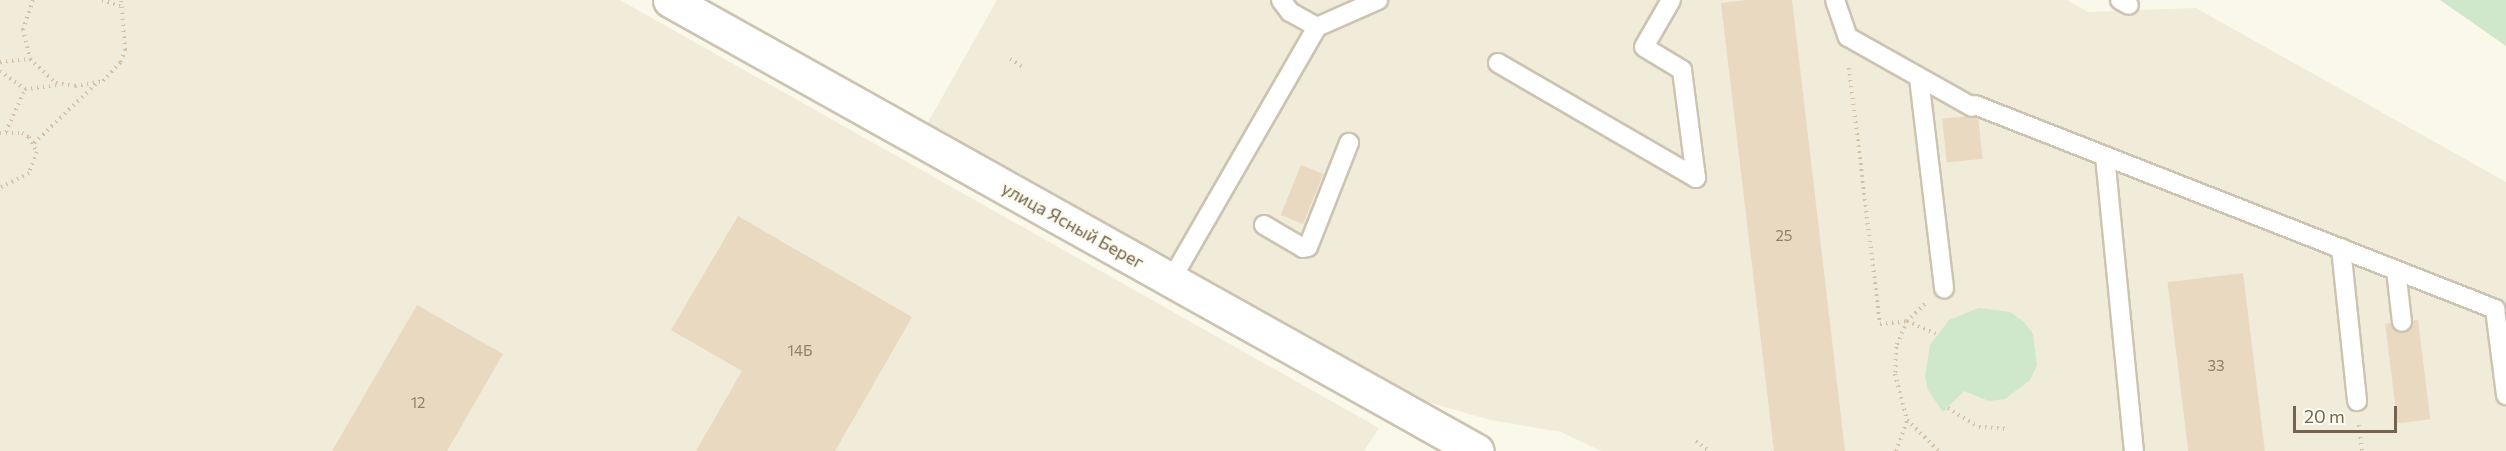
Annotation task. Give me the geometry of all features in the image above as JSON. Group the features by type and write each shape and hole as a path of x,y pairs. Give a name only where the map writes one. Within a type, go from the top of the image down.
{"street":[{"name":"улица Ясный Берег","path":"670,0 1477,451"}],"lane":[{"path":"1281,0 1290,12 1317,27"},
{"path":"1171,280 1317,27 1378,0"},
{"path":"1498,63 1696,178 1683,70 1644,47 1671,0"},
{"path":"1835,0 1843,30 1859,43 1919,78 1974,106 2501,311 2506,395"},
{"path":"1919,78 1944,289"},
{"path":"1264,225 1303,248 1308,247 1349,143"},
{"path":"2105,156 2134,451"},
{"path":"2341,248 2357,401"},
{"path":"2396,270 2402,322"}],"path":[{"path":"33,0 23,29 30,59 56,83 67,84"},
{"path":"102,0 120,6"},
{"path":"34,143 97,83 114,72 125,50 121,0"},
{"path":"1859,43 1849,61 1880,324 1907,321 1936,334"},
{"path":"0,62 30,59"},
{"path":"1010,59 1026,68"},
{"path":"0,71 25,89 97,83"},
{"path":"6,133 25,89"},
{"path":"0,133 21,133 34,143 37,152 34,166 0,188"},
{"path":"1896,451 1906,420 1895,374 1896,347 1907,321 1944,289"},
{"path":"1948,408 1979,427 2008,429"},
{"path":"1906,420 1940,451"},
{"path":"1696,441 1709,451"}],"shaded area":[{"path":"0,0 620,0 1379,428 1364,451 0,451"},
{"path":"997,0 2067,0 2088,12 2196,8 2506,182 2506,451 1601,451 1561,432 1490,420 1410,397 926,126"}],"green space":[{"path":"2440,0 2506,0 2506,46"},
{"path":"1979,308 2010,312 2023,321 2033,334 2037,365 2030,380 2005,399 1989,401 1964,391 1943,412 1928,390 1925,376 1930,345 1949,320"}],"building":[{"path":"1746,0 1792,0 1845,451 1774,451 1721,3"},
{"path":"1978,115 1983,159 1947,163 1942,119"},
{"path":"1301,165 1323,174 1303,224 1281,215"},
{"path":"738,216 912,317 835,451 696,451 742,371 671,330"},
{"path":"2243,273 2265,451 2188,451 2168,282"},
{"path":"417,305 503,354 447,451 332,451"},
{"path":"2418,320 2430,419 2397,423 2385,324"}]}
